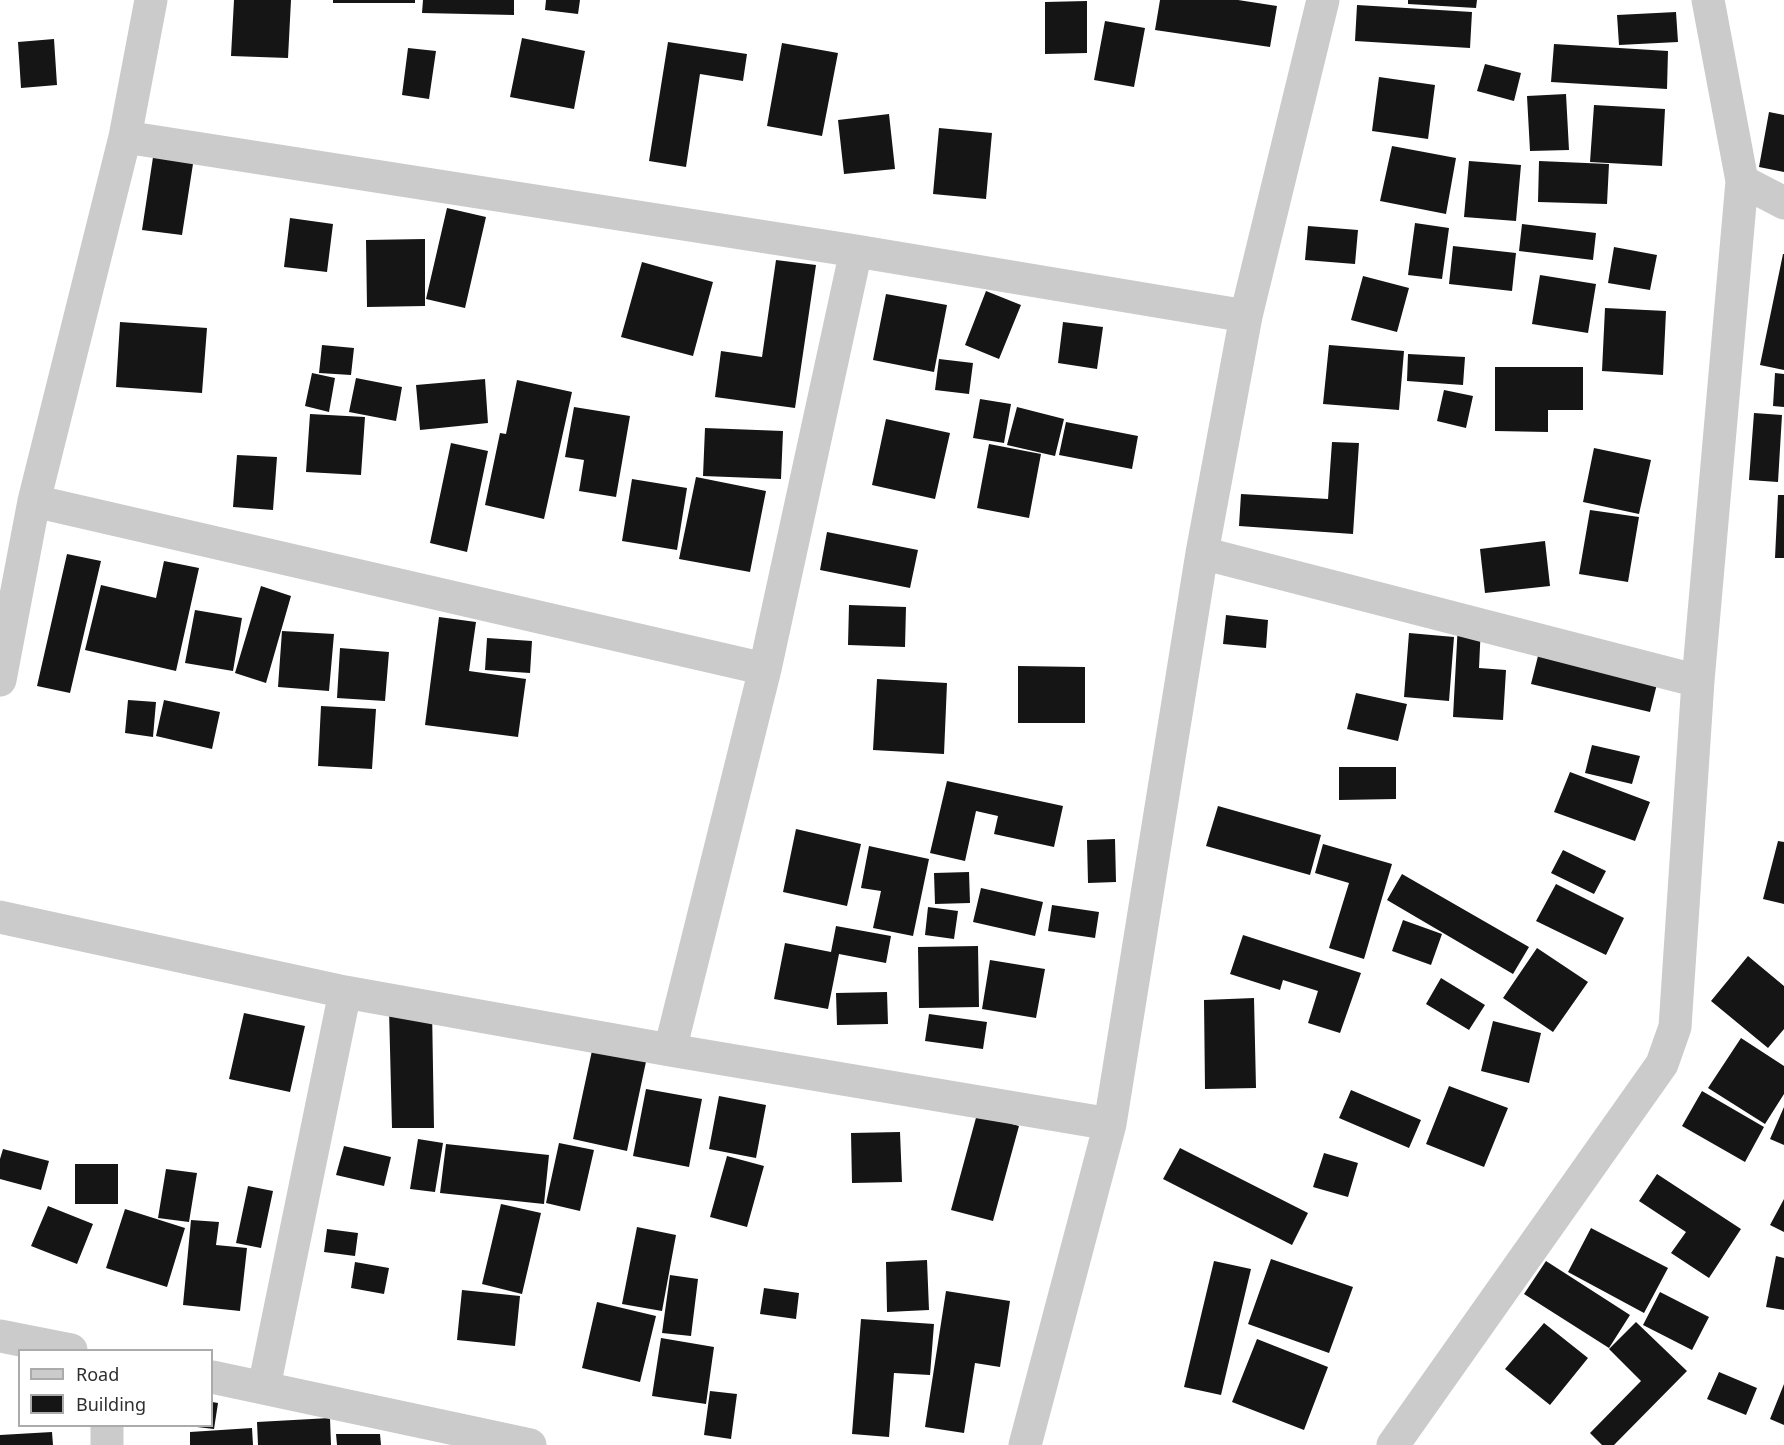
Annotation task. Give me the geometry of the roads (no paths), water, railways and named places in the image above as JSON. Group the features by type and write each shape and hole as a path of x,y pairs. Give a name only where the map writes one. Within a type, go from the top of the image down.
{"street":[{"path":"0,680 34,501 125,137 151,0"},
{"path":"1025,1445 1110,1124 1202,553 1246,316 1323,0"},
{"path":"1393,1445 1662,1064 1675,1027 1698,681 1742,181 1708,0"},
{"path":"125,137 856,251 1246,316"},
{"path":"1742,181 1784,204"},
{"path":"670,1050 765,669 856,251"},
{"path":"34,501 765,669"},
{"path":"1202,553 1698,681"},
{"path":"0,917 345,992 670,1050 1110,1124"},
{"path":"264,1387 345,992"},
{"path":"0,1336 66,1349"},
{"path":"213,1377 530,1445"},
{"path":"107,1427 107,1445"}]}
